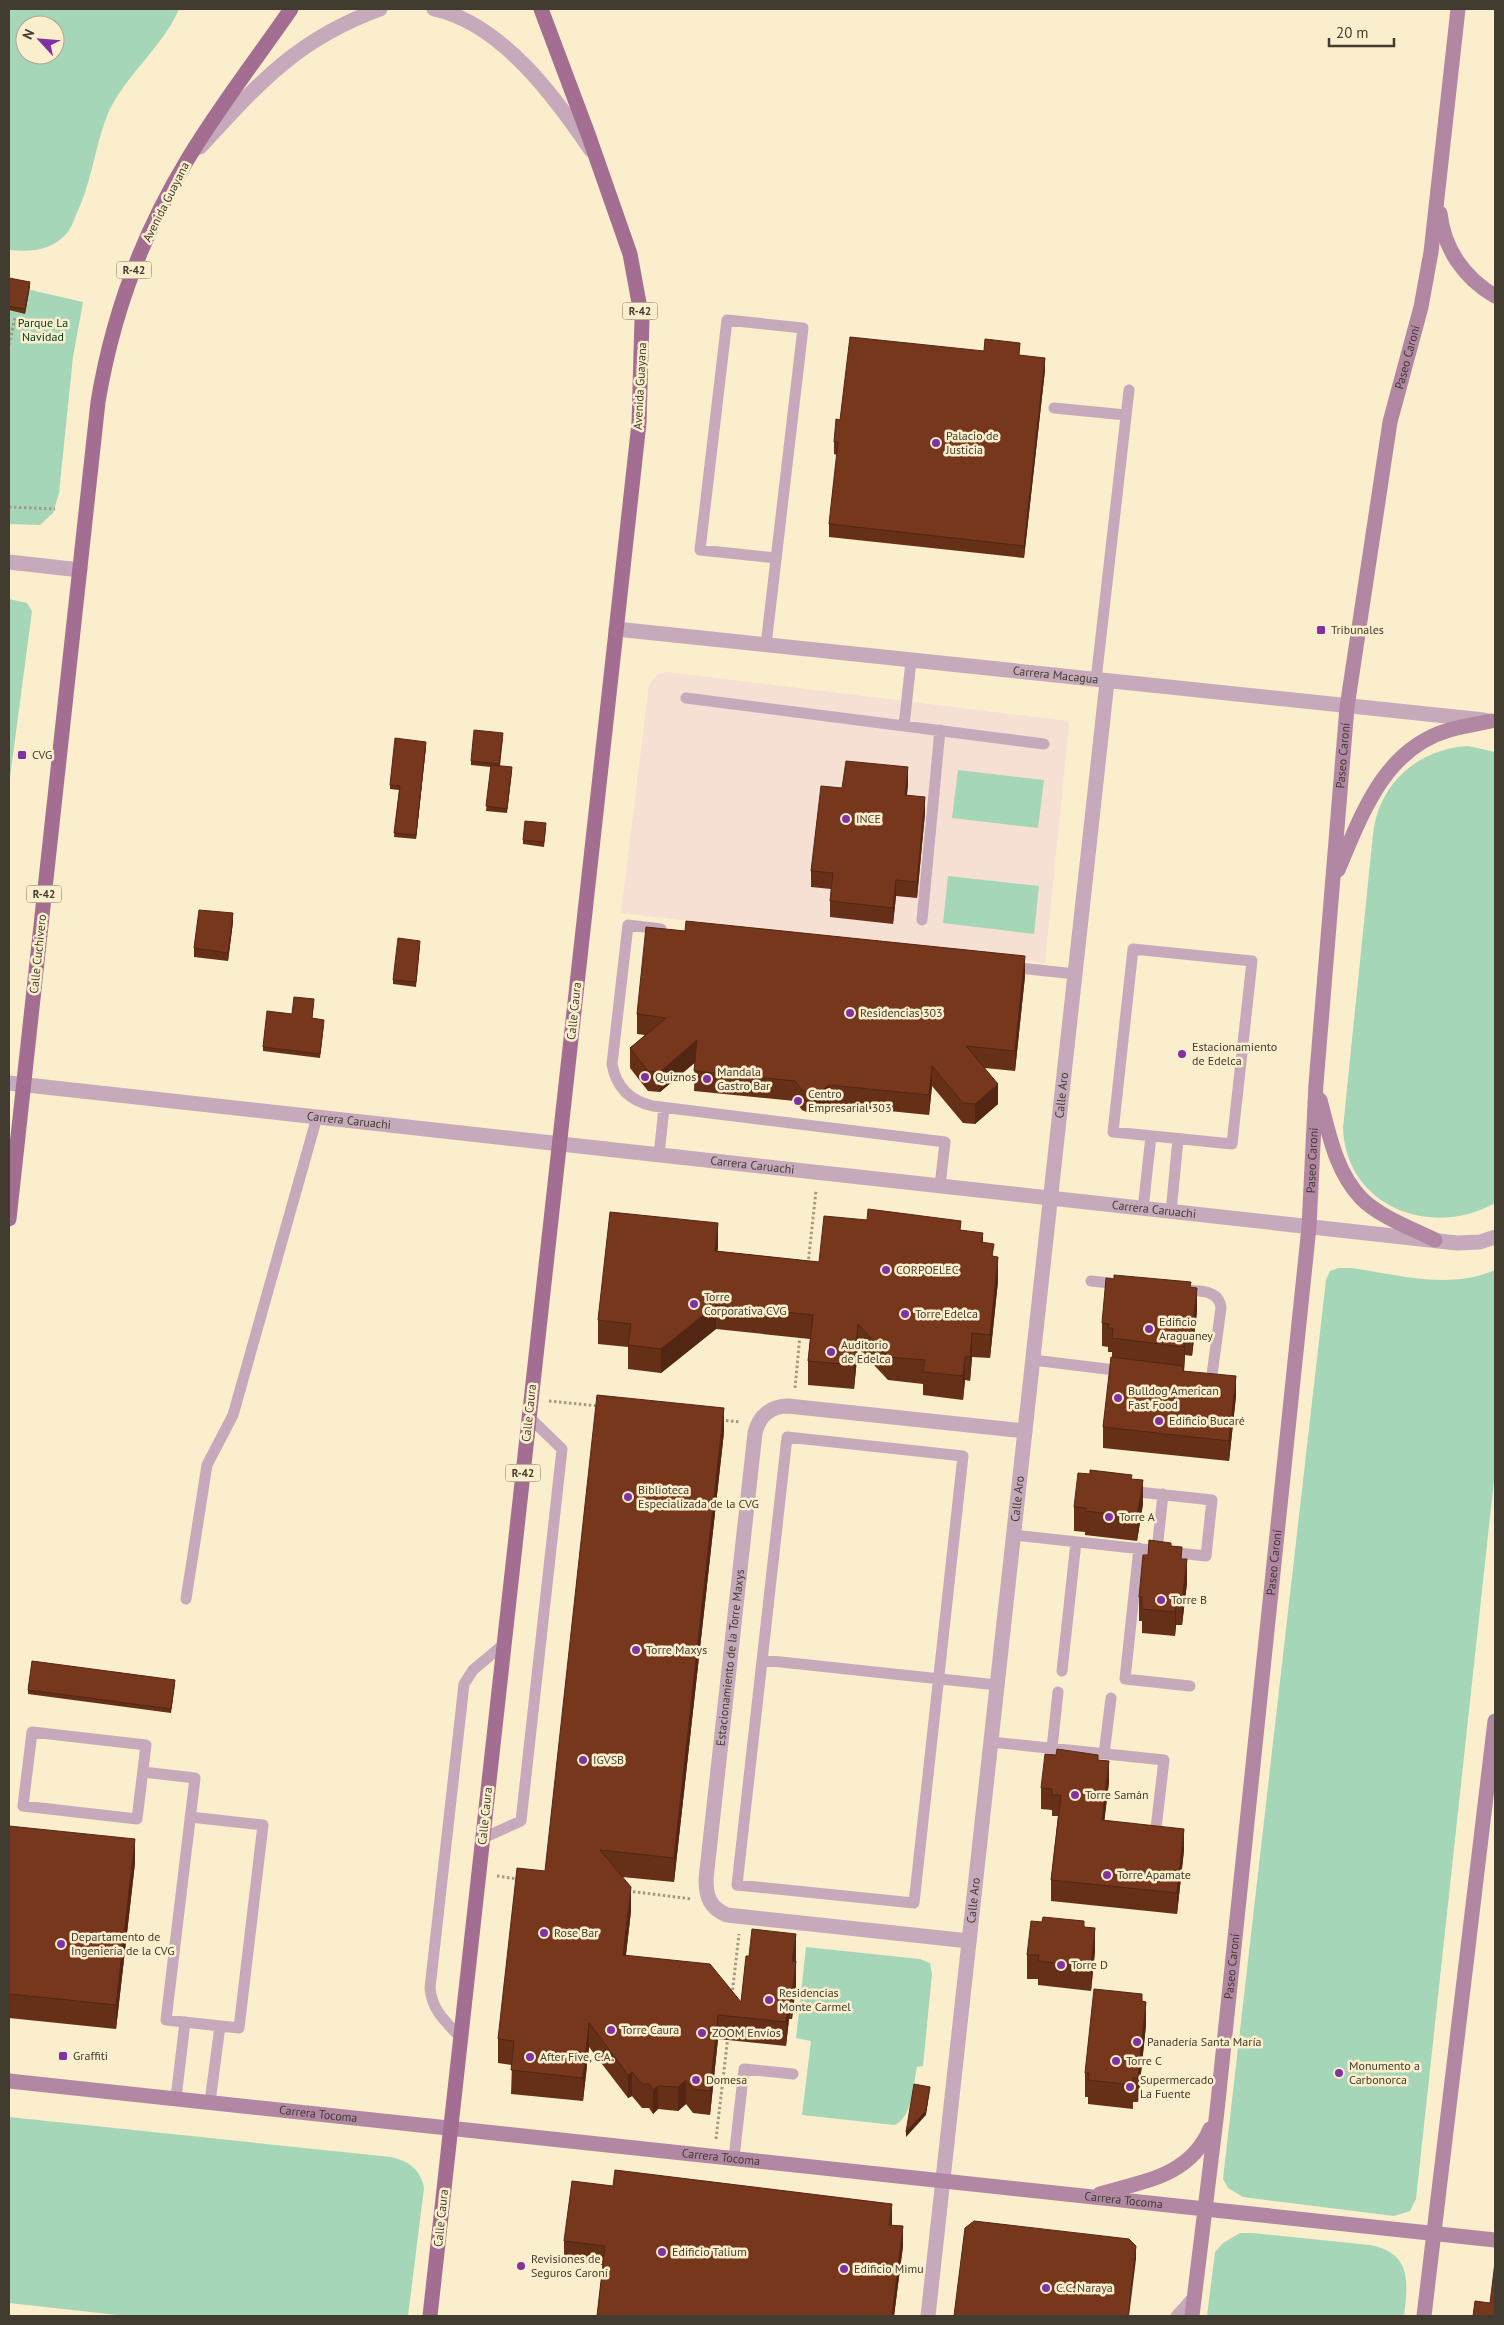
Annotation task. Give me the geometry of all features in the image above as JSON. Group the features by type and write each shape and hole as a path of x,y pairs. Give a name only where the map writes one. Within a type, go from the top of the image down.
{"main road":[{"name":"Avenida Guayana","path":"80,570 98,402 109,344 129,282 148,236 186,162 234,89 291,9"},
{"name":"Avenida Guayana","path":"541,9 630,254 642,319 639,423 616,629"},
{"name":"Calle Cuchivero","path":"9,1218 16,1084 80,570"},
{"name":"Calle Caura","path":"430,2316 616,629"}],"street":[{"path":"186,162 246,97 280,64 308,43 352,19 380,9"},
{"path":"434,9 449,12 471,24 496,40 526,66 572,122 597,160"},
{"name":"Paseo Caroní","path":"1192,2316 1217,2111 1310,1227 1316,1084 1347,707 1390,422 1421,307 1431,252 1458,9"},
{"path":"1438,192 1446,240 1455,258 1480,287 1495,296"},
{"path":"9,562 80,570"},
{"name":"Carrera Macagua","path":"616,629 1493,722"},
{"name":"Calle Aro","path":"928,2316 1075,974 1102,681"},
{"path":"1332,884 1364,808 1384,776 1402,756 1425,740 1448,730 1493,722"},
{"name":"Carrera Caruachi","path":"16,1084 1457,1243 1480,1242 1495,1237"},
{"path":"1316,1084 1332,1149 1351,1186 1362,1199 1383,1213 1435,1240"},
{"path":"756,1427 762,1417 771,1409 793,1406 1025,1431"},
{"name":"Estacionamiento de la Torre Maxys","path":"708,1901 706,1879 756,1427"},
{"path":"1424,2316 1495,1720"},
{"path":"708,1901 722,1913 741,1917 969,1941"},
{"name":"Carrera Tocoma","path":"9,2081 1495,2240"},
{"path":"1092,2196 1158,2177 1193,2157 1205,2141 1217,2111"}],"lane":[{"path":"766,645 803,328 727,320 700,550 776,558"},
{"path":"1102,681 1129,390"},
{"path":"1054,408 1126,415"},
{"path":"904,726 911,661"},
{"path":"686,698 1044,744"},
{"path":"922,920 940,730"},
{"path":"676,931 628,926 612,1052 614,1074 620,1086 628,1095 644,1104 664,1108 945,1142 940,1186"},
{"path":"1133,949 1252,961 1232,1144 1151,1136 1113,1132 1133,949"},
{"path":"997,966 1075,974"},
{"path":"659,1155 664,1108"},
{"path":"186,1599 207,1465 233,1415 317,1118"},
{"path":"1143,1208 1151,1136"},
{"path":"1170,1212 1178,1139"},
{"path":"1091,1281 1130,1284"},
{"path":"1168,1288 1207,1292 1214,1294 1220,1301 1221,1308 1211,1382 1192,1380"},
{"path":"1033,1360 1132,1373"},
{"path":"483,1838 521,1821 560,1468 562,1449 529,1417"},
{"path":"786,1437 963,1456 939,1679 914,1903 738,1885 786,1437"},
{"path":"1014,1535 1206,1556 1212,1500 1114,1489"},
{"path":"1157,1550 1163,1494"},
{"path":"1062,1671 1076,1542"},
{"path":"1139,1548 1125,1679 1190,1686"},
{"path":"461,2038 433,2006 430,1988 431,1978 464,1684 473,1670 504,1644"},
{"path":"762,1660 997,1685"},
{"path":"1052,1748 1058,1692"},
{"path":"1104,1754 1110,1698"},
{"path":"32,1732 146,1745 143,1772 137,1819 23,1806 32,1732"},
{"path":"991,1742 1164,1760 1156,1828"},
{"path":"143,1772 195,1778 190,1817 166,2020 239,2028 263,1825 190,1817"},
{"path":"176,2098 185,2022"},
{"path":"210,2102 220,2026"},
{"path":"734,2158 744,2069 793,2074"},
{"path":"1176,2316 1194,2296"}],"path":[{"path":"9,344 10,331 15,317"},
{"path":"9,507 55,509"},
{"path":"808,1270 818,1173"},
{"path":"793,1406 801,1328"},
{"path":"531,1399 607,1407"},
{"path":"712,1418 750,1423 756,1427"},
{"path":"479,1874 526,1880"},
{"path":"622,1891 708,1901"},
{"path":"732,2003 741,1917"},
{"path":"714,2156 728,2032"}],"shaded area":[{"name":"INCE","path":"668,672 1067,721 1069,724 1045,963 621,913 649,685 658,674"}],"green space":[{"path":"9,9 179,9 162,38 130,79 111,108 100,135 85,193 68,232 48,247 25,251 9,250"},
{"name":"Parque La Navidad","path":"9,285 83,302 73,357 59,493 53,513 40,525 9,524"},
{"path":"9,599 27,603 32,611 9,785"},
{"path":"1468,746 1495,752 1495,1203 1471,1213 1445,1218 1420,1216 1396,1209 1376,1196 1359,1178 1348,1155 1343,1128 1373,834 1377,816 1383,799 1404,772 1433,754"},
{"path":"958,770 1044,780 1038,828 952,818"},
{"path":"948,876 1039,886 1034,934 943,923"},
{"path":"1339,1268 1352,1268 1406,1277 1442,1280 1478,1276 1495,1270 1495,1471 1416,2199 1410,2211 1394,2216 1243,2197 1228,2188 1223,2179 1326,1280 1330,1271"},
{"path":"806,1947 920,1959 930,1963 932,1974 923,2066 917,2067 909,2108 905,2116 894,2125 802,2115 811,2041 796,2038"},
{"path":"9,2117 391,2157 403,2161 417,2171 424,2188 408,2316 126,2316 9,2303"},
{"path":"1240,2233 1370,2245 1384,2249 1394,2255 1404,2271 1406,2292 1404,2316 1207,2316 1215,2252 1223,2243"}],"building":[{"path":"9,278 30,282 25,309 9,306"},
{"name":"Palacio de Justicia","path":"850,337 984,351 985,339 1020,343 1019,355 1045,358 1024,546 829,524 838,442 834,442 836,419 840,420"},
{"path":"474,730 503,733 499,764 471,761"},
{"path":"395,738 426,742 416,835 394,833 400,786 390,785"},
{"path":"846,761 908,767 905,795 925,797 917,882 896,880 893,908 830,901 833,873 811,871 821,786 842,788"},
{"path":"491,765 512,767 507,809 486,806"},
{"path":"525,821 546,823 544,842 523,840"},
{"path":"199,910 233,913 228,953 194,948"},
{"name":"Residencias 303","path":"686,921 1025,956 1015,1051 966,1046 998,1084 975,1104 963,1103 932,1066 929,1095 829,1085 820,1092 811,1094 802,1090 795,1081 694,1071 697,1040 660,1072 648,1071 630,1048 666,1018 637,1014 646,927 685,931"},
{"path":"398,938 420,941 416,982 393,980"},
{"path":"294,997 314,999 312,1018 324,1020 320,1054 263,1047 267,1011 292,1014"},
{"path":"868,1209 961,1221 960,1230 983,1233 981,1242 994,1244 992,1256 998,1257 990,1335 972,1333 970,1357 965,1357 963,1376 923,1372 925,1360 888,1357 858,1324 854,1365 808,1361 813,1315 716,1305 661,1349 628,1345 631,1324 598,1320 610,1212 718,1223 715,1251 819,1262 824,1216 867,1220"},
{"path":"1114,1275 1191,1282 1190,1287 1197,1288 1192,1332 1185,1331 1184,1347 1112,1338 1113,1328 1108,1328 1109,1324 1102,1323 1106,1278 1114,1279"},
{"path":"1111,1357 1183,1366 1183,1371 1236,1376 1229,1441 1103,1427"},
{"path":"597,1395 724,1408 674,1858 600,1850 631,1887 623,1955 710,1964 741,2002 746,1956 749,1956 752,1929 796,1934 792,1961 796,1961 792,1995 789,1995 786,2022 718,2015 710,2091 693,2089 686,2080 678,2087 658,2086 653,2090 649,2084 642,2084 632,2072 628,2075 589,2023 583,2078 511,2070 514,2041 498,2039 517,1868 545,1871"},
{"path":"1090,1470 1132,1475 1131,1479 1143,1480 1137,1517 1085,1511 1086,1508 1074,1507 1078,1473 1090,1474"},
{"path":"1149,1540 1171,1543 1171,1546 1182,1547 1181,1559 1187,1559 1182,1602 1176,1601 1175,1612 1142,1609 1142,1597 1139,1597 1143,1555 1148,1555"},
{"path":"32,1661 175,1680 171,1709 28,1690"},
{"path":"1057,1749 1098,1755 1098,1760 1109,1761 1102,1820 1184,1829 1177,1893 1051,1880 1061,1795 1052,1795 1052,1789 1041,1788 1045,1754 1056,1755"},
{"path":"9,1826 135,1839 116,2005 9,1994"},
{"path":"1043,1917 1084,1921 1084,1927 1095,1928 1091,1967 1038,1961 1039,1955 1027,1955 1031,1921 1042,1922"},
{"name":"Torre C","path":"1094,1989 1142,1994 1142,2001 1146,2002 1138,2078 1133,2078 1133,2085 1088,2080 1089,2073 1085,2073"},
{"path":"914,2084 930,2087 926,2111 906,2132"},
{"path":"615,2170 892,2204 889,2225 903,2226 892,2316 597,2316 605,2246 564,2241 572,2181 613,2186"},
{"name":"C.C. Naraya","path":"974,2221 1129,2239 1136,2246 1128,2316 954,2316 965,2228"},
{"path":"1495,2262 1495,2316 1473,2316 1475,2301 1490,2303"}],"place":[{"name":"Palacio de Justicia","path":"936,443"},
{"name":"Tribunales","path":"1321,630"},
{"name":"CVG","path":"22,755"},
{"name":"INCE","path":"846,819"},
{"name":"Residencias 303","path":"850,1013"},
{"name":"Estacionamiento de Edelca","path":"1182,1054"},
{"name":"Quiznos","path":"645,1077"},
{"name":"Mandala Gastro Bar","path":"707,1079"},
{"name":"Centro Empresarial 303","path":"798,1101"},
{"name":"CORPOELEC","path":"886,1270"},
{"name":"Torre Corporativa CVG","path":"694,1304"},
{"name":"Torre Edelca","path":"905,1314"},
{"name":"Edificio Araguaney","path":"1149,1329"},
{"name":"Auditorio de Edelca","path":"831,1352"},
{"name":"Bulldog American Fast Food","path":"1118,1398"},
{"name":"Edificio Bucaré","path":"1159,1421"},
{"name":"Biblioteca Especializada de la CVG","path":"628,1497"},
{"name":"Torre A","path":"1109,1517"},
{"name":"Torre B","path":"1161,1600"},
{"name":"Torre Maxys","path":"636,1650"},
{"name":"IGVSB","path":"583,1760"},
{"name":"Torre Samán","path":"1075,1795"},
{"name":"Torre Apamate","path":"1107,1875"},
{"name":"Rose Bar","path":"544,1933"},
{"name":"Departamento de Ingeniería de la CVG","path":"61,1944"},
{"name":"Torre D","path":"1061,1965"},
{"name":"Residencias Monte Carmel","path":"769,2000"},
{"name":"Torre Caura","path":"611,2030"},
{"name":"ZOOM Envíos","path":"702,2033"},
{"name":"Panadería Santa María","path":"1137,2042"},
{"name":"Graffiti","path":"63,2056"},
{"name":"After Five, C.A.","path":"530,2057"},
{"name":"Torre C","path":"1116,2061"},
{"name":"Monumento a Carbonorca","path":"1339,2073"},
{"name":"Domesa","path":"696,2080"},
{"name":"Supermercado La Fuente","path":"1130,2087"},
{"name":"Edificio Talium","path":"662,2252"},
{"name":"Revisiones de Seguros Caroní","path":"521,2266"},
{"name":"Edificio Mimu","path":"844,2269"},
{"name":"C.C. Naraya","path":"1046,2288"}]}
